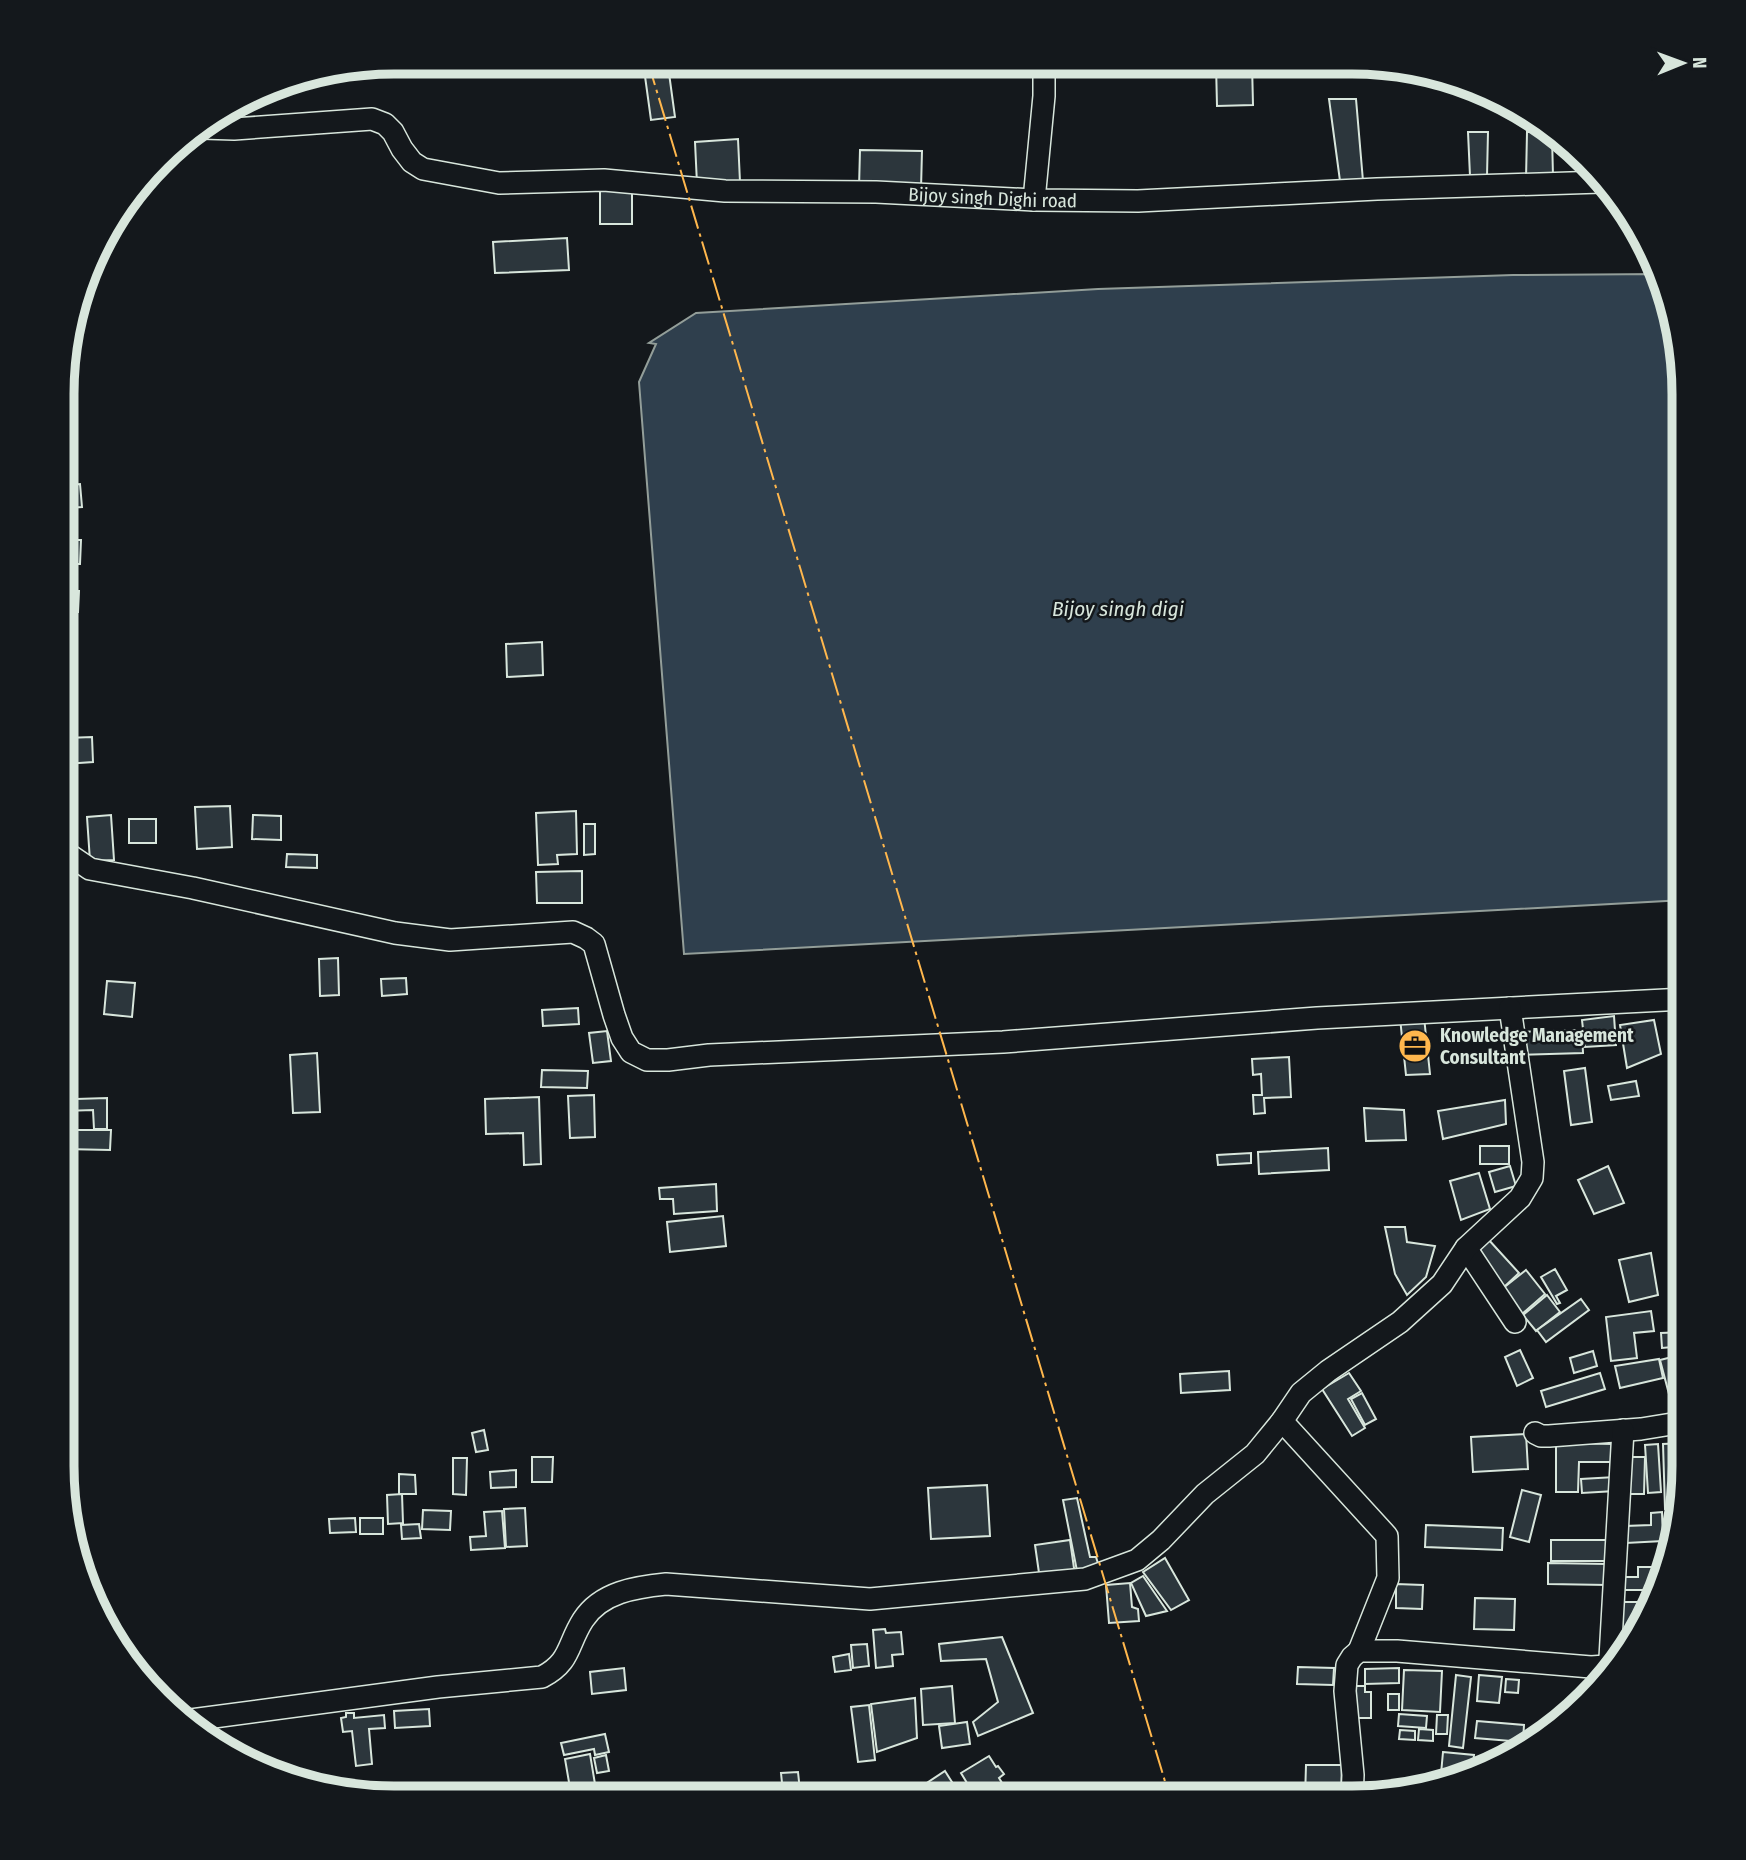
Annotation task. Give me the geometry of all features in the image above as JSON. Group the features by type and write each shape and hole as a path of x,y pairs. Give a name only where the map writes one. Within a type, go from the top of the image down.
{"street":[{"path":"1034,200 1044,74"},
{"name":"Bijoy singh Dighi road","path":"214,128 372,118 385,124 412,162 423,169 499,183 604,180 725,191 876,192 1034,200 1138,201 1377,189 1593,182"},
{"path":"74,858 90,869 207,891 395,933 450,940 573,932 594,944 622,1038 631,1052 647,1060 723,1054 1003,1042 1317,1018 1672,1000"},
{"path":"198,1719 425,1689 542,1677 561,1664 583,1619 595,1606 636,1587 666,1584 870,1600 1085,1578 1137,1560 1161,1540 1205,1494 1255,1454 1301,1393 1328,1371 1400,1322 1423,1302 1442,1284 1466,1248 1520,1198 1532,1178 1533,1162 1510,1008"},
{"path":"1466,1248 1515,1322"},
{"path":"1282,1421 1387,1536 1388,1578 1359,1651 1347,1665 1345,1691 1353,1786"},
{"path":"1535,1433 1549,1436 1672,1424"},
{"path":"1610,1656 1623,1430"},
{"path":"1359,1651 1397,1651 1602,1666"}],"water":[{"name":"Bijoy singh digi","path":"1649,274 1662,311 1672,372 1672,901 684,954 639,382 656,344 649,343 696,313 1098,289 1513,275"}],"building":[{"path":"645,74 669,74 675,117 651,120"},
{"path":"1216,74 1252,74 1253,105 1217,106"},
{"path":"1432,83 1451,89 1433,88"},
{"path":"1329,99 1356,99 1363,181 1340,181"},
{"path":"1468,132 1488,132 1487,176 1470,176"},
{"path":"1527,132 1537,132 1552,144 1553,176 1526,179"},
{"path":"738,139 740,182 697,184 695,142"},
{"path":"860,150 922,151 921,189 859,188"},
{"path":"632,188 632,224 600,224 600,189"},
{"path":"567,238 569,270 495,273 493,242"},
{"path":"74,484 80,484 82,507 74,508"},
{"path":"74,540 81,540 80,564 74,564"},
{"path":"74,591 79,591 78,612 74,612"},
{"path":"542,642 543,675 507,677 506,644"},
{"path":"92,737 93,762 74,763 74,738"},
{"path":"230,806 232,847 197,849 195,807"},
{"path":"576,811 577,854 557,855 558,864 538,865 536,813"},
{"path":"111,815 114,860 90,861 87,817"},
{"path":"253,815 281,816 281,840 252,839"},
{"path":"129,819 156,819 156,843 129,843"},
{"path":"584,824 595,824 595,854 584,855"},
{"path":"287,854 317,855 317,868 286,867"},
{"path":"582,871 582,903 537,903 536,872"},
{"path":"338,958 339,995 320,996 319,959"},
{"path":"406,978 407,994 382,996 381,979"},
{"path":"107,981 135,983 132,1017 104,1014"},
{"path":"578,1008 579,1024 543,1026 542,1010"},
{"path":"1614,1016 1616,1045 1585,1047 1582,1020"},
{"name":"Knowledge Management Consultant","path":"1424,1017 1430,1074 1406,1075 1400,1018"},
{"path":"1654,1020 1661,1054 1627,1068 1620,1025"},
{"path":"1669,1020 1672,1020 1671,1061"},
{"path":"1582,1030 1583,1053 1520,1055 1520,1032"},
{"path":"607,1031 611,1061 593,1063 589,1033"},
{"path":"317,1053 320,1112 293,1113 290,1055"},
{"path":"1289,1057 1291,1097 1264,1098 1265,1113 1254,1114 1253,1095 1262,1095 1261,1074 1253,1075 1252,1059"},
{"path":"74,1060 76,1099 107,1098 107,1129 94,1129 93,1110 74,1111"},
{"path":"1585,1068 1592,1122 1571,1125 1564,1071"},
{"path":"542,1070 588,1071 587,1088 541,1087"},
{"path":"1636,1081 1639,1096 1611,1100 1608,1086"},
{"path":"594,1095 595,1137 570,1138 568,1096"},
{"path":"539,1097 541,1164 524,1165 523,1133 486,1134 485,1099"},
{"path":"1505,1100 1506,1124 1443,1139 1438,1111"},
{"path":"1364,1108 1404,1110 1406,1140 1366,1141"},
{"path":"74,1130 111,1130 110,1150 74,1149"},
{"path":"1480,1146 1509,1146 1509,1164 1480,1164"},
{"path":"1328,1148 1329,1170 1259,1174 1258,1152"},
{"path":"1251,1153 1251,1163 1218,1165 1217,1155"},
{"path":"1510,1166 1516,1186 1495,1192 1489,1172"},
{"path":"1608,1166 1624,1203 1594,1214 1578,1180"},
{"path":"1479,1173 1490,1209 1461,1220 1450,1181"},
{"path":"716,1184 717,1211 674,1214 673,1199 660,1199 659,1188"},
{"path":"723,1216 726,1246 670,1252 667,1222"},
{"path":"1385,1227 1405,1227 1407,1242 1435,1246 1426,1277 1407,1295 1395,1274"},
{"path":"1488,1239 1519,1273 1503,1288 1472,1254"},
{"path":"1651,1253 1658,1295 1629,1302 1619,1260"},
{"path":"1555,1269 1567,1290 1556,1296 1560,1303 1557,1304 1541,1277"},
{"path":"1526,1270 1545,1294 1522,1314 1502,1289"},
{"path":"1547,1295 1560,1312 1536,1331 1523,1315"},
{"path":"1581,1299 1589,1310 1546,1342 1537,1330"},
{"path":"1651,1311 1654,1331 1634,1333 1637,1358 1611,1361 1606,1317"},
{"path":"1661,1333 1672,1333 1672,1347 1662,1348"},
{"path":"1520,1350 1533,1378 1517,1386 1505,1357"},
{"path":"1593,1351 1597,1366 1574,1373 1570,1358"},
{"path":"1672,1357 1672,1393 1669,1394 1660,1360"},
{"path":"1659,1359 1663,1378 1620,1388 1615,1366"},
{"path":"1229,1371 1230,1390 1181,1393 1180,1374"},
{"path":"1349,1373 1361,1391 1348,1399 1365,1428 1352,1436 1322,1389"},
{"path":"1600,1373 1605,1389 1546,1407 1541,1391"},
{"path":"1362,1393 1376,1419 1365,1425 1351,1399"},
{"path":"484,1430 488,1450 476,1452 472,1433"},
{"path":"1526,1434 1528,1469 1473,1472 1471,1437"},
{"path":"1556,1443 1614,1444 1614,1462 1579,1462 1578,1492 1556,1492"},
{"path":"1658,1444 1661,1492 1648,1493 1645,1445"},
{"path":"1663,1444 1672,1444 1670,1508 1665,1509"},
{"path":"532,1457 553,1457 552,1482 532,1482"},
{"path":"1626,1457 1645,1457 1644,1494 1625,1494"},
{"path":"453,1458 467,1458 466,1495 453,1494"},
{"path":"516,1470 516,1487 491,1488 490,1472"},
{"path":"399,1474 415,1475 416,1494 399,1494"},
{"path":"1615,1477 1615,1491 1582,1493 1581,1479"},
{"path":"987,1485 990,1536 931,1539 928,1488"},
{"path":"1522,1490 1541,1495 1529,1542 1510,1537"},
{"path":"402,1494 403,1523 388,1524 387,1495"},
{"path":"1077,1498 1090,1557 1096,1557 1100,1570 1078,1576 1063,1500"},
{"path":"525,1508 527,1546 506,1547 504,1509"},
{"path":"423,1510 451,1511 450,1530 422,1529"},
{"path":"502,1511 505,1548 471,1550 470,1537 486,1536 484,1512"},
{"path":"1662,1512 1663,1541 1626,1543 1625,1526 1651,1525 1651,1513"},
{"path":"355,1518 356,1532 330,1533 329,1519"},
{"path":"360,1518 383,1518 383,1534 360,1534"},
{"path":"419,1524 421,1538 402,1539 401,1525"},
{"path":"1426,1525 1503,1528 1502,1550 1425,1547"},
{"path":"1070,1540 1075,1575 1040,1580 1035,1545"},
{"path":"1551,1540 1608,1540 1608,1561 1551,1561"},
{"path":"1165,1558 1189,1600 1171,1610 1143,1572"},
{"path":"1548,1563 1607,1564 1607,1585 1548,1584"},
{"path":"1638,1567 1653,1567 1653,1576 1648,1590 1625,1590 1625,1577 1638,1577"},
{"path":"1143,1576 1167,1611 1146,1616 1131,1583"},
{"path":"1130,1583 1132,1607 1138,1609 1139,1621 1109,1623 1106,1585"},
{"path":"1396,1584 1423,1585 1422,1609 1396,1608"},
{"path":"1475,1598 1515,1599 1514,1630 1474,1629"},
{"path":"1615,1602 1643,1602 1630,1627 1618,1645"},
{"path":"885,1629 886,1633 901,1632 903,1654 892,1655 893,1666 876,1668 873,1630"},
{"path":"1002,1637 1033,1713 978,1736 973,1722 998,1702 986,1659 941,1661 939,1644"},
{"path":"867,1644 869,1666 853,1668 851,1645"},
{"path":"849,1654 851,1670 835,1672 833,1657"},
{"path":"1298,1667 1334,1668 1333,1685 1297,1684"},
{"path":"624,1668 626,1690 592,1694 590,1672"},
{"path":"1399,1668 1399,1683 1365,1684 1365,1669"},
{"path":"1404,1670 1442,1671 1440,1712 1402,1710"},
{"path":"1456,1675 1471,1677 1463,1748 1449,1746"},
{"path":"1479,1675 1502,1677 1499,1703 1477,1701"},
{"path":"1506,1679 1519,1680 1518,1693 1505,1692"},
{"path":"952,1686 955,1723 923,1725 921,1689"},
{"path":"1349,1686 1365,1686 1365,1692 1371,1692 1371,1718 1350,1718"},
{"path":"1388,1694 1399,1694 1399,1710 1388,1710"},
{"path":"915,1698 917,1738 877,1752 871,1704"},
{"path":"869,1705 875,1760 858,1762 851,1707"},
{"path":"429,1709 430,1726 395,1728 394,1711"},
{"path":"346,1713 354,1713 354,1718 384,1715 385,1728 369,1729 372,1764 356,1766 352,1731 343,1732 341,1718 346,1717"},
{"path":"1399,1714 1427,1716 1426,1728 1398,1726"},
{"path":"1437,1715 1448,1715 1447,1734 1436,1734"},
{"path":"1477,1721 1524,1725 1523,1737 1517,1741 1475,1738"},
{"path":"967,1722 970,1744 942,1748 939,1726"},
{"path":"1419,1729 1433,1730 1433,1741 1418,1740"},
{"path":"1400,1730 1415,1731 1415,1740 1399,1739"},
{"path":"605,1734 609,1752 595,1755 594,1749 564,1755 561,1743"},
{"path":"1443,1752 1474,1755 1473,1763 1441,1774"},
{"path":"590,1754 595,1784 570,1786 565,1759"},
{"path":"606,1755 609,1771 597,1773 594,1758"},
{"path":"989,1756 1004,1774 999,1778 1004,1786 969,1786 961,1773"},
{"path":"1306,1765 1342,1765 1341,1786 1305,1786"},
{"path":"945,1771 954,1786 922,1786"},
{"path":"798,1772 799,1786 782,1786 781,1773"}],"power":[{"path":"652,74 1166,1786"}],"place":[{"name":"Knowledge Management Consultant","path":"1415,1046"}]}
